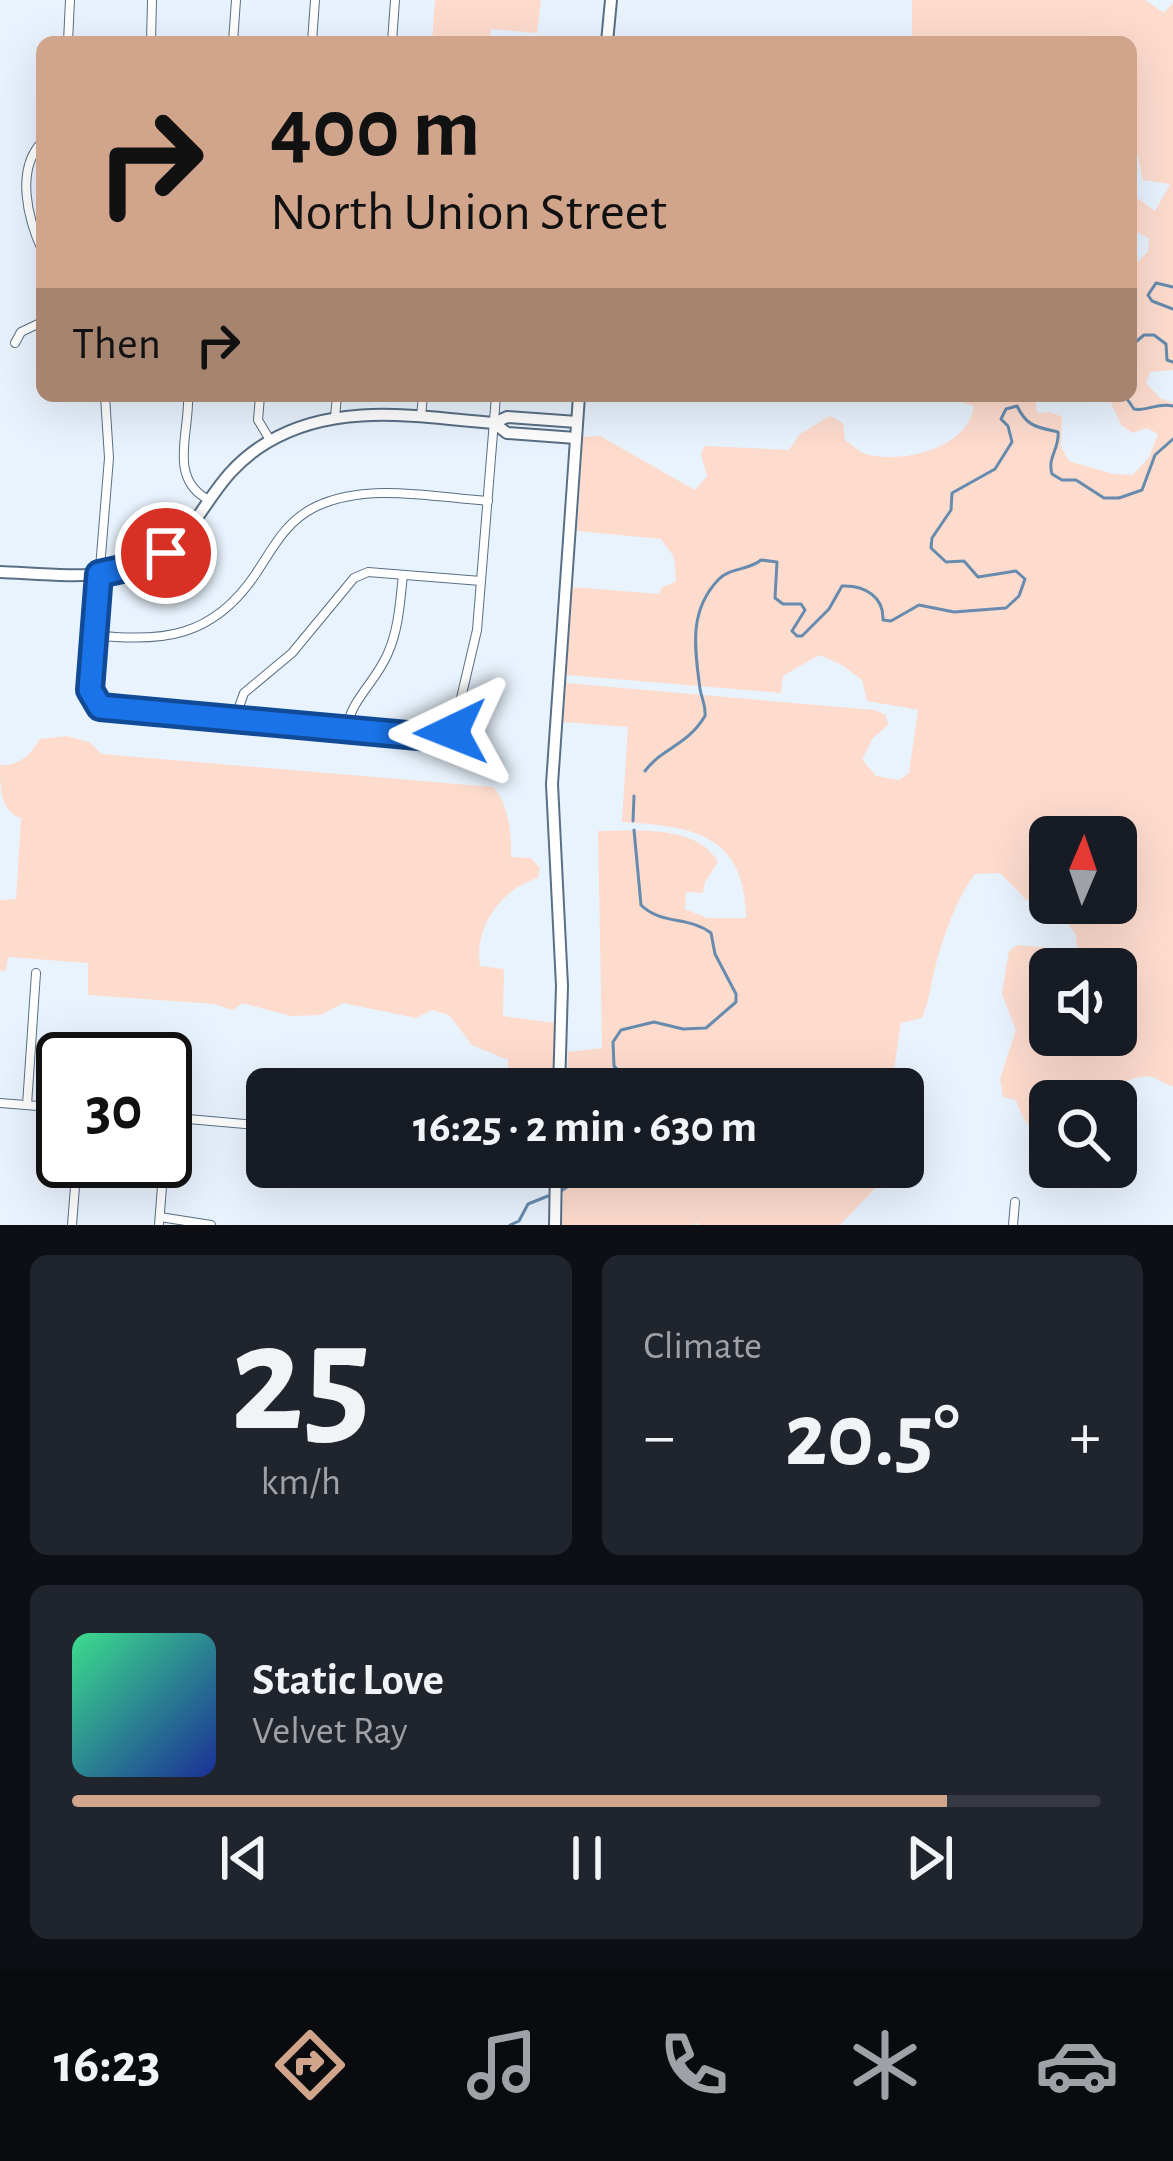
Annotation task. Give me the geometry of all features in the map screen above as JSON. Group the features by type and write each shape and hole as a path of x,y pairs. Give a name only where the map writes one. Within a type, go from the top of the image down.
{"main road":[{"path":"608,36 611,0"},
{"path":"560,1068 562,986 552,784 579,402"},
{"path":"0,572 70,577 145,564 186,535 230,472 270,440 335,417 372,414 494,423 507,417 577,422"},
{"path":"494,423 507,433 576,438"},
{"path":"555,1225 556,1188"}],"street":[{"path":"68,36 70,0"},
{"path":"152,0 152,36"},
{"path":"233,36 236,0"},
{"path":"312,36 315,0"},
{"path":"392,36 394,0"},
{"path":"36,151 27,186 36,232"},
{"path":"15,343 21,332 36,325"},
{"path":"106,402 110,430 90,690 100,707 444,736 454,728 472,662 496,402"},
{"path":"188,402 184,472 194,490 207,499"},
{"path":"260,402 258,420 270,440"},
{"path":"335,417 336,402"},
{"path":"422,418 423,402"},
{"path":"94,635 157,640 202,625 242,593 287,527 332,500 372,493 488,501"},
{"path":"234,721 244,693 292,653 353,578 368,572 481,581"},
{"path":"346,730 353,705 390,651 403,575"},
{"path":"27,1105 36,973"},
{"path":"0,1103 36,1106"},
{"path":"192,1119 246,1124"},
{"path":"72,1225 74,1188"},
{"path":"162,1188 159,1221 211,1225"},
{"path":"1012,1225 1015,1202"}],"shaded area":[{"path":"435,0 541,0 537,33 491,29 490,36 432,36"},
{"path":"912,0 1145,0 1164,13 1173,3 1173,370 1150,372 1146,383 1160,398 1173,403 1173,1087 1152,1077 1029,1080 1029,1125 1016,1100 1003,1097 1000,1079 1016,1030 1002,994 1009,951 1018,945 1048,948 1029,948 1029,1056 1137,1056 1137,948 1077,948 1076,934 1068,924 1137,924 1137,816 1029,816 1029,900 1000,873 975,874 950,921 922,1018 901,1023 894,1068 568,1068 568,1052 602,1048 598,831 664,832 696,841 718,862 703,893 686,892 685,909 707,918 746,918 736,868 710,840 671,827 622,822 628,727 563,722 566,683 875,710 886,715 888,725 873,738 862,759 876,776 899,780 909,773 918,710 867,701 862,680 819,655 783,676 781,693 566,675 572,587 659,594 676,581 674,557 661,539 577,531 583,437 600,436 695,490 707,476 701,454 705,446 789,450 800,434 830,416 843,423 845,440 857,449 901,457 933,449 960,433 974,406 961,402 1036,402 1037,413 1062,417 1061,447 1069,461 1133,475 1149,457 1158,434 1147,428 1133,433 1121,425 1111,402 1137,402 1137,262 1148,252 1149,238 1137,232 1137,199 1155,211 1170,184 1143,180 1137,152 1137,36 912,36"},
{"path":"67,736 89,742 102,754 493,787 506,811 511,857 531,858 540,868 538,878 512,891 493,912 481,937 480,966 504,969 503,1016 556,1023 555,1068 508,1068 508,1060 472,1045 449,1015 432,1010 416,1018 343,1003 321,1015 291,1016 242,1003 233,1010 214,1004 88,995 88,963 8,957 6,970 0,971 0,900 16,899 21,818 5,805 0,765 24,758 40,739"},
{"path":"563,1188 875,1188 840,1225 562,1225"}],"waterway":[{"path":"1173,287 1156,283 1148,295 1173,309"},
{"path":"1137,341 1154,335 1166,344 1167,360 1173,362"},
{"path":"1129,402 1134,409 1173,406"},
{"path":"645,771 705,716 696,631 708,592 723,576 761,560 777,562 775,598 783,604 801,604 805,610 792,631 797,636 829,609 842,586 872,594 883,620 891,621 919,605 954,612 1006,608 1019,596 1025,579 1016,571 978,577 964,561 946,562 931,548 932,538 951,510 952,493 995,469 1012,442 1001,419 1006,409 1017,406 1029,422 1058,432 1052,474 1076,480 1104,498 1142,490 1155,455 1173,439"},
{"path":"633,821 634,796"},
{"path":"616,1068 613,1042 621,1030 654,1022 683,1029 706,1028 736,1002 711,933 641,905 634,830"},
{"path":"561,1191 566,1188"},
{"path":"510,1225 519,1221 528,1204 548,1196"}],"route":[{"path":"166,553 145,564 99,574 90,690 100,707 440,738 451,732"}]}
